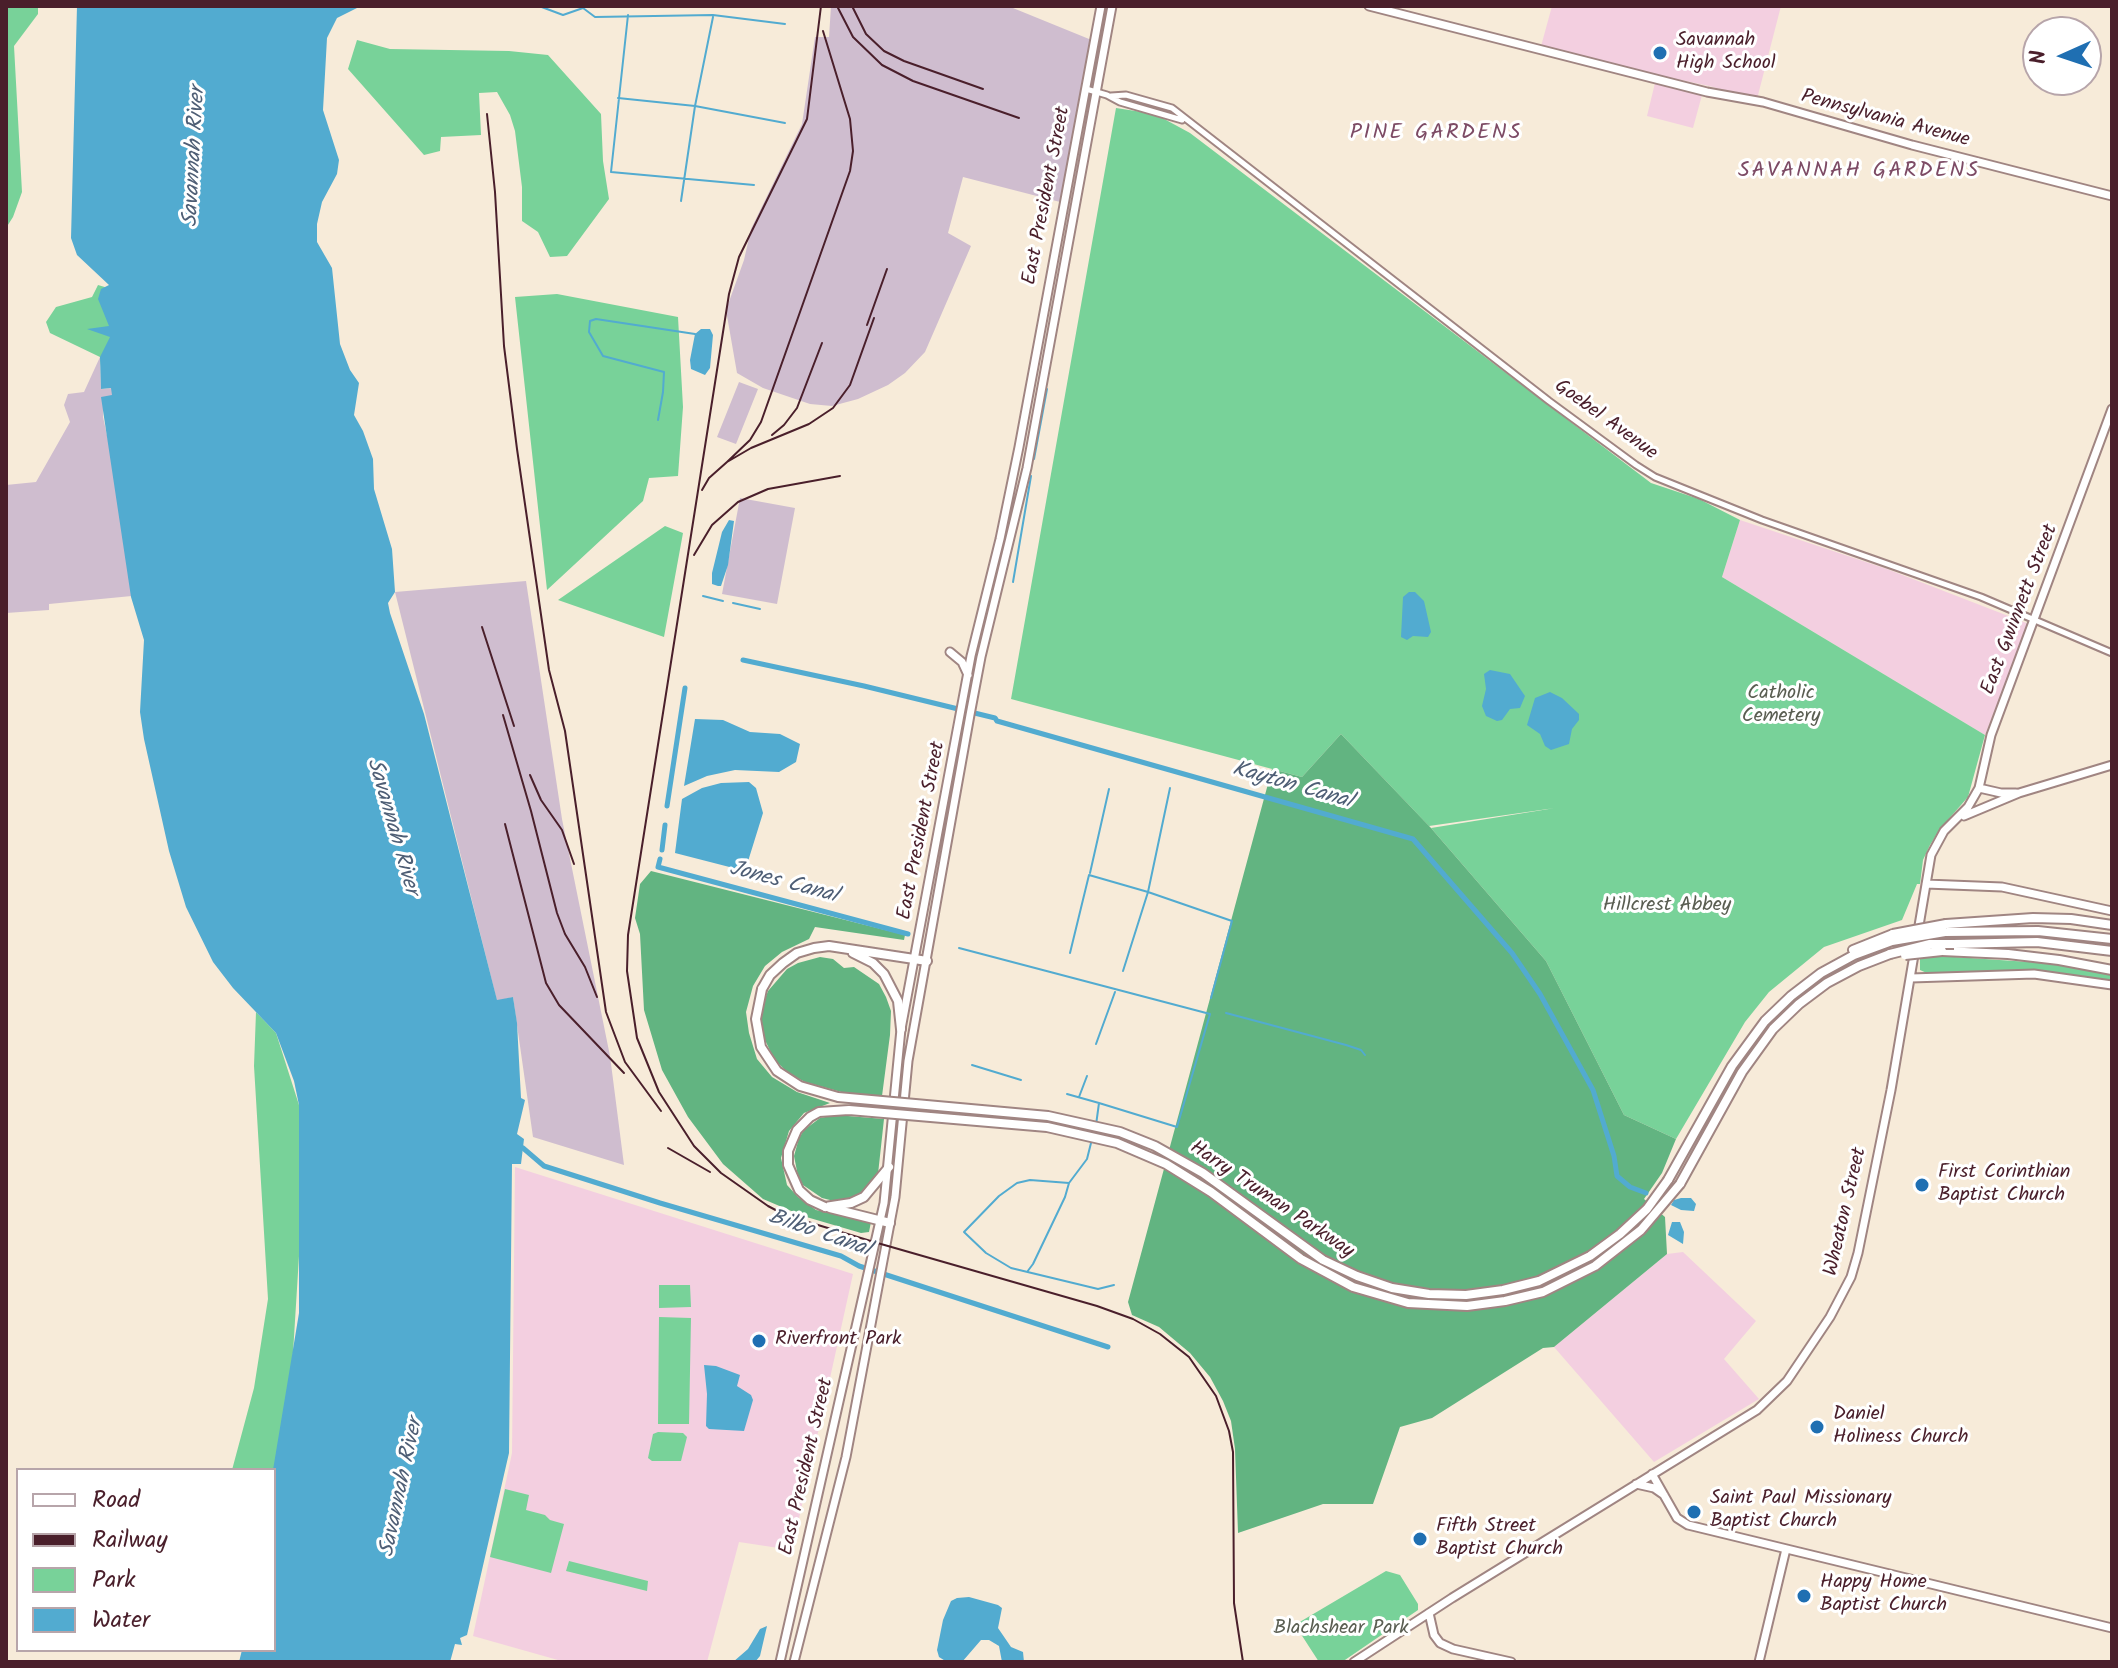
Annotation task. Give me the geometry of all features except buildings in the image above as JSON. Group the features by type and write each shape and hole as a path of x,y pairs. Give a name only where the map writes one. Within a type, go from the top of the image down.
{"highway":[{"path":"1946,928 2033,918 2112,925"},
{"path":"1946,928 2038,931 2112,939"},
{"name":"Harry Truman Parkway","path":"829,946 806,950 789,958 770,975 762,989 756,1019 761,1047 777,1071 800,1086 838,1097 1048,1116 1120,1132 1163,1150 1203,1173 1323,1260 1357,1276 1401,1290 1447,1295 1476,1294 1521,1286 1556,1274 1590,1256 1620,1234 1647,1209 1668,1180 1742,1050 1765,1021 1806,984 1850,951 1893,938 1946,928"},
{"path":"1889,956 1930,944 2037,942 2112,951"},
{"path":"829,946 927,961"},
{"path":"829,946 860,956 884,974 898,1001 901,1029"},
{"path":"1889,956 1942,951 2034,957 2112,970"},
{"name":"Harry Truman Parkway","path":"825,1207 799,1190 788,1165 790,1146 797,1130 819,1112 849,1110 1056,1128 1117,1143 1166,1164 1211,1192 1301,1259 1353,1287 1408,1303 1467,1306 1505,1301 1543,1292 1595,1266 1641,1230 1680,1184 1742,1072 1785,1016 1812,993 1859,966 1889,956"},
{"path":"825,1207 851,1203 864,1197 889,1167"},
{"path":"825,1207 890,1223"}],"main road":[{"name":"East President Street","path":"780,1662 879,1220 889,1167 901,1029 968,675 1000,539 1101,6"},
{"name":"East President Street","path":"794,1662 846,1457 890,1223 898,1175 908,1061 971,712 1027,468 1112,6"},
{"name":"Pennsylvania Avenue","path":"1369,6 1707,92 1763,102 1912,145 2112,196"},
{"name":"East Gwinnett Street","path":"1958,818 1979,788 1991,735 2112,409"},
{"path":"1000,539 1005,550 1000,583"},
{"path":"950,652 962,662 968,675"},
{"path":"1958,818 2019,793 2112,765"},
{"path":"1979,788 2019,793"},
{"path":"1979,788 1999,800"},
{"name":"Wheaton Street","path":"1354,1662 1764,1405 1787,1381 1839,1302 1858,1253 1911,978 1931,855 1944,831 1958,818"},
{"path":"1926,884 2002,887 2112,911"},
{"path":"1911,978 2034,974 2112,985"},
{"path":"1652,1474 1677,1518 1688,1525 2112,1628"},
{"path":"1636,1484 1654,1488 1664,1495"},
{"path":"1759,1662 1786,1549"},
{"path":"1429,1613 1434,1635 1440,1643 1453,1649 1511,1662"}],"street":[{"name":"Goebel Avenue","path":"1085,89 1111,96 1126,95 1172,108 1636,465 1663,480 1762,520 1981,597 2112,653"}],"shaded area":[{"path":"831,6 1008,6 1094,41 1064,203 963,177 948,233 971,246 925,352 888,385 858,399 832,406 810,404 763,388 737,373 726,310 744,260 751,229 802,124 815,37 829,37"},
{"name":"Savannah High School","path":"1552,6 1781,6 1757,99 1540,50"},
{"path":"1655,83 1702,95 1693,128 1647,116"},
{"path":"100,357 101,389 112,388 113,395 103,411 103,417 142,595 49,604 49,610 6,613 6,485 36,482 70,422 64,405 68,394 84,392"},
{"path":"739,382 758,389 736,444 717,437"},
{"path":"740,498 795,508 777,604 722,594"},
{"path":"1740,520 1887,569 2029,624 1985,735 1722,577"},
{"path":"526,581 562,819 610,1056 624,1165 533,1137 513,997 497,1001 395,592"},
{"path":"515,1167 853,1274 792,1550 739,1542 707,1662 565,1662 473,1636 512,1453"},
{"path":"1683,1252 1756,1321 1724,1359 1759,1399 1654,1462 1554,1347 1667,1254"}],"green space":[{"path":"6,6 38,6 38,14 14,46 22,192 6,228"},
{"path":"357,40 390,49 509,51 548,55 601,114 603,161 609,199 567,256 550,257 538,232 522,221 522,187 515,131 497,92 479,93 481,135 441,137 440,151 424,155 348,69"},
{"path":"1116,108 1155,114 1190,133 1651,483 1699,499 1740,520 1722,577 1985,735 1968,797 1930,845 1923,860 1920,884 1917,884 1902,920 1824,947 1769,992 1745,1022 1676,1139 1624,1115 1546,961 1431,828 1555,808 1429,826 1341,734 1302,777 1011,699"},
{"path":"98,285 108,288 121,316 102,375 100,357 50,333 46,322 56,307 92,297"},
{"path":"557,294 678,317 683,407 678,476 649,478 643,501 547,590 515,297"},
{"path":"665,526 683,533 664,637 558,600"},
{"path":"1341,734 1431,828 1546,961 1624,1115 1676,1139 1662,1173 1644,1199 1665,1217 1667,1254 1554,1347 1543,1348 1432,1418 1400,1427 1373,1504 1323,1504 1238,1533 1235,1449 1231,1421 1223,1401 1210,1377 1190,1353 1159,1327 1132,1315 1128,1302 1272,769 1302,777"},
{"path":"651,871 905,935 904,940 815,927 809,939 782,952 765,966 753,986 746,1012 757,1059 772,1077 797,1092 830,1103 804,1113 789,1131 781,1158 787,1185 816,1210 871,1222 869,1232 861,1233 803,1216 763,1199 723,1164 688,1117 662,1070 644,1010 640,934 635,918 640,884"},
{"path":"820,957 833,959 844,968 854,967 879,984 886,997 891,1011 882,1096 845,1093 805,1082 788,1073 774,1059 765,1040 761,1019 768,991 787,969"},
{"path":"1920,957 2059,964 2112,975 2112,982 2063,973 2016,970 1929,974 1920,970"},
{"path":"256,1012 276,1033 299,1105 300,1240 293,1353 278,1472 276,1468 233,1468 254,1388 268,1299 254,1066"},
{"path":"836,1115 884,1119 878,1174 871,1186 846,1200 834,1201 822,1198 803,1185 794,1156 804,1130 820,1118"},
{"path":"659,1285 690,1285 691,1307 659,1308"},
{"path":"659,1317 691,1318 689,1424 658,1424"},
{"path":"683,1433 687,1437 681,1461 652,1461 648,1458 653,1434"},
{"path":"505,1489 529,1495 526,1510 564,1524 551,1573 490,1557"},
{"path":"569,1561 648,1581 647,1591 566,1571"},
{"name":"Blachshear Park","path":"1386,1571 1400,1575 1418,1604 1418,1610 1342,1662 1319,1662 1297,1628 1298,1623"}],"water":[{"name":"Savannah River","path":"77,6 361,6 337,18 327,38 323,110 339,160 337,174 322,202 317,242 332,268 340,344 359,383 354,415 373,459 374,489 392,549 395,592 388,603 390,613 424,714 497,1000 513,997 521,1098 525,1100 517,1134 524,1139 521,1164 512,1164 509,1453 467,1635 460,1638 462,1645 455,1644 450,1662 239,1662 242,1652 276,1652 276,1468 273,1468 299,1313 299,1105 294,1081 276,1033 213,962 186,907 169,851 144,739 140,712 144,640 131,597 101,397 112,395 111,388 101,389 100,357 110,337 87,329 109,326 98,299 101,289 109,285 77,255 71,238"},
{"path":"701,329 710,329 713,335 710,368 705,375 691,369 690,360 695,334"},
{"path":"729,520 734,521 728,565 721,586 718,586 712,584 712,573 722,532"},
{"path":"1415,592 1424,601 1431,632 1428,637 1413,636 1407,640 1401,637 1403,597"},
{"path":"1490,670 1510,674 1525,696 1520,708 1510,709 1502,720 1497,721 1486,716 1482,706 1486,689 1484,674"},
{"path":"1550,692 1562,698 1579,714 1569,744 1551,750 1545,746 1540,734 1527,725 1535,698"},
{"path":"695,719 723,720 750,732 780,734 800,744 796,762 779,772 735,770 707,776 684,786"},
{"path":"749,782 756,788 763,813 745,871 675,853 682,799 702,788 721,783"},
{"path":"1681,1198 1691,1198 1696,1204 1694,1211 1671,1205"},
{"path":"1672,1222 1680,1222 1684,1232 1683,1244 1668,1235"},
{"path":"704,1365 740,1375 737,1386 751,1395 753,1400 744,1431 709,1429 706,1426"},
{"path":"969,1597 1002,1608 998,1628 1011,1647 1023,1652 1024,1662 1002,1662 999,1646 989,1640 981,1640 962,1662 947,1662 939,1657 937,1650 943,1620 951,1601"},
{"path":"767,1626 760,1656 755,1662 733,1662 748,1649 760,1629"}],"waterway":[{"path":"539,6 563,15 583,8 595,17 713,15 785,24"},
{"path":"628,15 611,172 754,185"},
{"path":"681,201 695,106 713,17"},
{"path":"618,98 695,106 785,123"},
{"path":"658,420 664,372 603,356 589,332 590,321 596,319 695,334"},
{"path":"1034,459 1047,389"},
{"path":"1013,582 1031,476"},
{"path":"703,596 723,601"},
{"path":"733,603 760,609"},
{"name":"Kayton Canal","path":"743,660 995,718 1413,839 1512,953 1540,994 1593,1090 1614,1156 1617,1176 1630,1187 1646,1193"},
{"name":"Jones Canal","path":"667,806 685,688"},
{"path":"1070,953 1089,875 1148,892 1170,788"},
{"path":"1090,873 1109,789"},
{"name":"Jones Canal","path":"662,850 665,825"},
{"name":"Jones Canal","path":"660,859 658,867 908,934"},
{"path":"1123,971 1148,892 1232,921 1211,998"},
{"path":"959,948 1210,1014 1177,1127 1099,1103 1096,1125"},
{"path":"1096,1044 1115,992"},
{"path":"1226,1013 1346,1045 1361,1050 1365,1055"},
{"path":"972,1065 1021,1080"},
{"path":"1079,1097 1087,1076"},
{"path":"1067,1094 1099,1103"},
{"path":"1069,1183 1087,1159 1092,1139"},
{"name":"Bilbo Canal","path":"523,1148 544,1166 841,1256 859,1266 1108,1347"},
{"path":"1027,1272 1033,1264 1065,1197 1069,1183 1030,1180 1017,1183 999,1196 964,1232 986,1253 1011,1268 1098,1289 1114,1285"}],"railway":[{"path":"821,6 807,119 739,257 729,294 628,935 627,971 637,1038 659,1092 694,1146 721,1173 768,1206 785,1215 1097,1306 1133,1319 1160,1334 1189,1357 1216,1396 1233,1452 1234,1603 1243,1662"},
{"path":"837,6 853,37 882,65 913,81 1019,118"},
{"path":"852,6 866,34 884,51 983,89"},
{"path":"727,462 750,440 761,422 850,171 853,151 850,119 823,31"},
{"path":"487,114 504,346 517,449 549,670 565,731 606,1012 625,1062 661,1111"},
{"path":"867,325 887,269"},
{"path":"702,490 709,478 727,462 751,448 809,424 833,408 850,385 874,318"},
{"path":"772,435 797,408 822,343"},
{"path":"694,555 712,525 738,502 768,489 840,476"},
{"path":"482,627 514,726"},
{"path":"503,715 557,913 597,997"},
{"path":"530,775 541,800 562,830 574,864"},
{"path":"505,824 546,983 559,1005 624,1073"},
{"path":"668,1148 710,1172"}],"place":[{"name":"Savannah High School","path":"1660,53"},
{"name":"First Corinthian Baptist Church","path":"1922,1185"},
{"name":"Riverfront Park","path":"759,1341"},
{"name":"Daniel Holiness Church","path":"1817,1427"},
{"name":"Saint Paul Missionary Baptist Church","path":"1694,1512"},
{"name":"Fifth Street Baptist Church","path":"1420,1539"},
{"name":"Happy Home Baptist Church","path":"1804,1596"}],"district":[{"name":"PINE GARDENS","path":"1436,134"},
{"name":"SAVANNAH GARDENS","path":"1859,172"}],"park label":[{"name":"Catholic Cemetery","path":"1781,706"},
{"name":"Hillcrest Abbey","path":"1667,907"}]}
